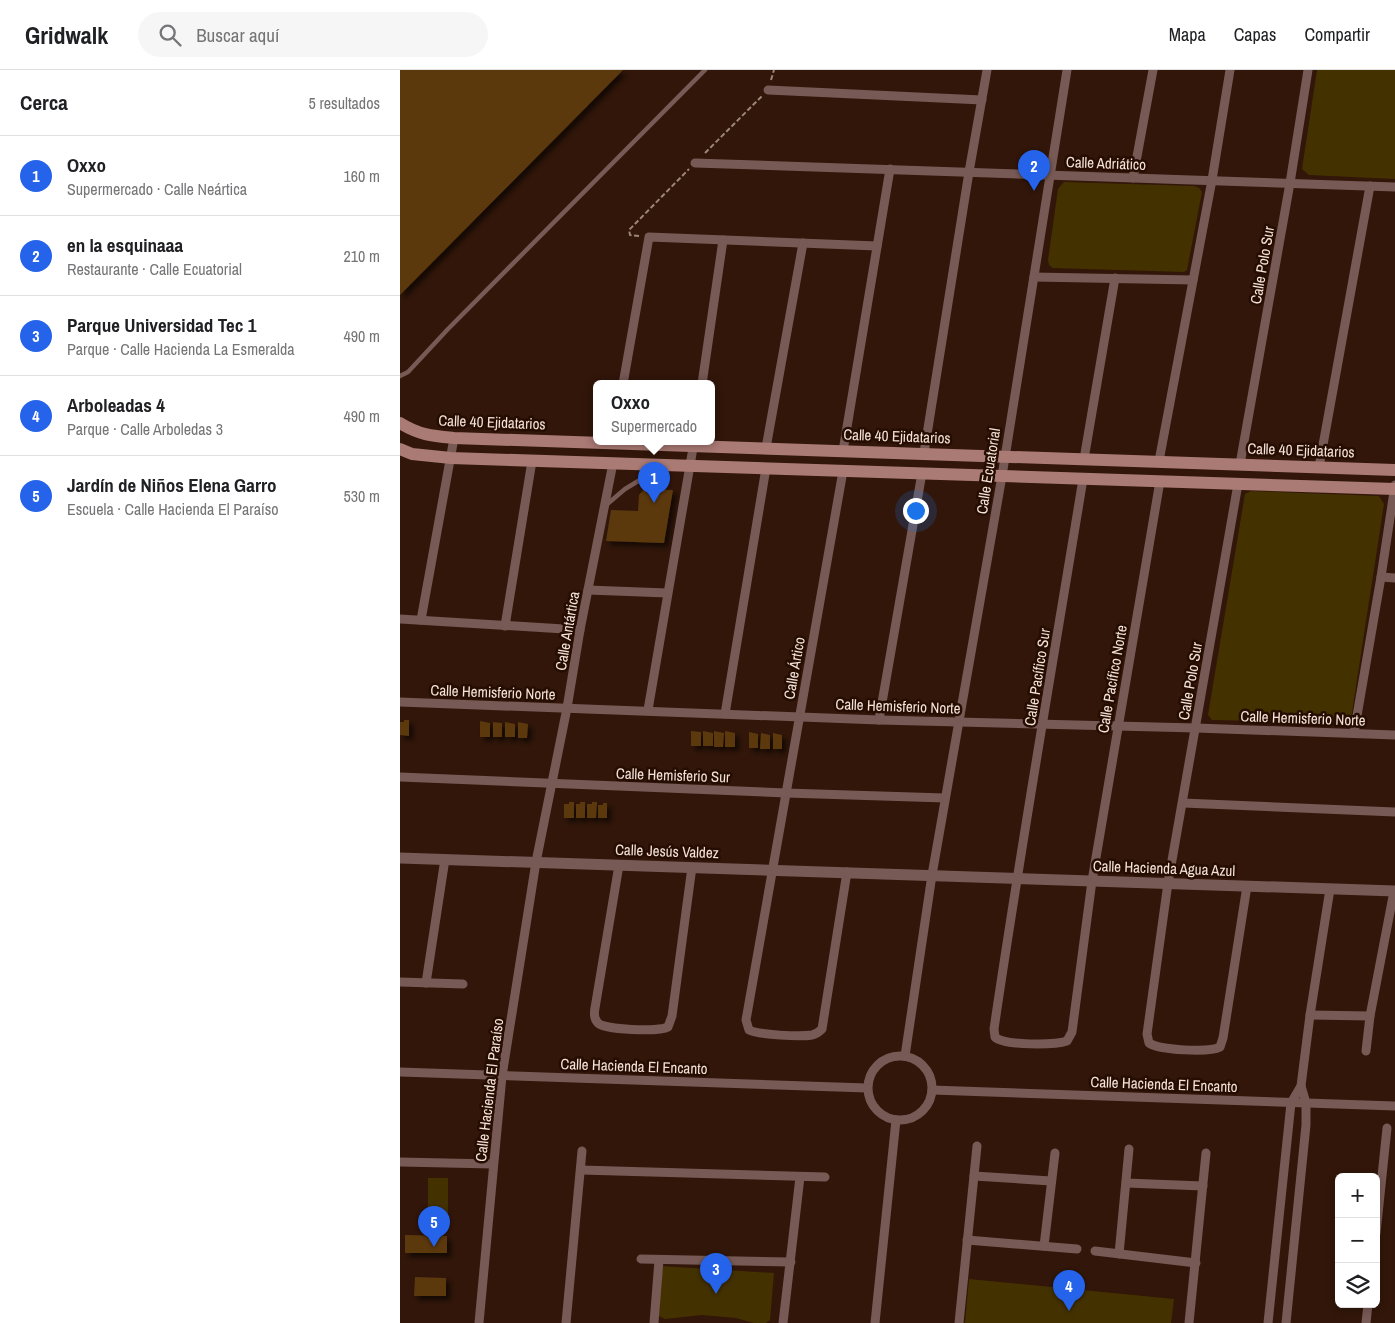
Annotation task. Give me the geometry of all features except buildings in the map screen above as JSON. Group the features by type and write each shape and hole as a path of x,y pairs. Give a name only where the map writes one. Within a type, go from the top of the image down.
{"main road":[{"name":"Calle 40 Ejidatarios","path":"400,423 413,432 429,436 593,441"},
{"name":"Calle 40 Ejidatarios","path":"712,445 1395,470"},
{"path":"400,449 412,454 450,458 1395,488"}],"street":[{"path":"924,453 987,70"},
{"name":"Calle Ecuatorial","path":"905,1056 932,875 1002,476 1067,70"},
{"path":"1134,178 1153,70"},
{"path":"1159,462 1212,180 1230,70"},
{"name":"Calle Polo Sur","path":"1240,464 1308,70"},
{"path":"768,90 982,100"},
{"name":"Calle Adriático","path":"695,163 1395,187"},
{"path":"843,451 890,169"},
{"path":"1319,467 1370,186"},
{"path":"624,380 649,237 877,246"},
{"path":"703,380 723,240"},
{"path":"766,448 803,243"},
{"path":"1034,277 1193,280"},
{"path":"1084,459 1115,278"},
{"path":"421,620 454,438"},
{"path":"648,710 694,445"},
{"path":"505,626 532,461"},
{"name":"Calle Antártica","path":"536,862 613,464"},
{"path":"725,714 766,468"},
{"name":"Calle Ártico","path":"843,471 746,1020 749,1030 760,1034 808,1036 818,1033 824,1025 847,872"},
{"path":"878,720 922,473"},
{"name":"Calle Pacífico Sur","path":"1083,479 1016,878 994,1033 998,1040 1003,1042 1056,1044 1067,1041 1072,1032 1092,881"},
{"name":"Calle Pacífico Norte","path":"1092,881 1160,481"},
{"name":"Calle Polo Sur","path":"1238,484 1168,883 1147,1039 1152,1045 1163,1048 1210,1049 1220,1047 1247,886"},
{"path":"1354,733 1395,488"},
{"path":"1381,577 1395,578"},
{"path":"588,590 667,593"},
{"path":"400,619 580,630"},
{"name":"Calle Hemisferio Norte","path":"400,702 878,720 1395,735"},
{"name":"Calle Hemisferio Sur","path":"400,777 945,798"},
{"path":"1183,803 1395,812"},
{"name":"Calle Jesús Valdez","path":"400,858 932,875"},
{"path":"426,983 445,859"},
{"name":"Calle Hacienda El Paraíso","path":"479,1323 502,1076 536,862"},
{"path":"619,865 595,1008 595,1019 601,1026 605,1027 657,1030 668,1027 672,1016 692,867"},
{"name":"Calle Hacienda Agua Azul","path":"932,875 1394,891"},
{"path":"1286,1323 1306,1124 1306,1103 1301,1086 1330,889"},
{"path":"1366,1051 1370,1016 1394,891"},
{"path":"400,982 463,984"},
{"path":"1310,1015 1370,1016"},
{"path":"896,1056 905,1056 922,1064 928,1072 932,1090 930,1100 920,1112 907,1119 896,1120 887,1117 873,1106 867,1088 873,1070 879,1063 896,1056"},
{"name":"Calle Hacienda El Encanto","path":"400,1072 867,1088"},
{"path":"1268,1323 1291,1102 1301,1086"},
{"name":"Calle Hacienda El Encanto","path":"932,1090 1395,1106"},
{"path":"875,1323 896,1120"},
{"path":"1378,1218 1387,1128"},
{"path":"959,1323 977,1146"},
{"path":"1119,1254 1129,1149"},
{"path":"566,1323 582,1151"},
{"path":"1044,1246 1055,1153"},
{"path":"1189,1323 1206,1153"},
{"path":"1384,1160 1395,1160"},
{"path":"400,1162 493,1164"},
{"path":"581,1170 825,1178"},
{"path":"974,1176 1051,1181"},
{"path":"784,1323 800,1177"},
{"path":"1126,1183 1203,1186"},
{"path":"967,1240 1077,1249"},
{"path":"1095,1251 1196,1263"},
{"path":"642,1259 791,1262"},
{"path":"654,1323 659,1260"},
{"path":"1366,1323 1368,1308"}],"lane":[{"path":"400,376 408,372 448,329 705,70"},
{"path":"604,507 625,489 665,465"}],"shaded area":[{"path":"1317,70 1395,70 1395,179 1309,175 1302,169"},
{"path":"1064,182 1194,186 1199,188 1202,192 1187,270 1184,272 1053,268 1049,265 1048,260 1058,189"},
{"path":"1251,491 1379,496 1384,504 1351,719 1344,723 1212,720 1208,715 1245,494"},
{"path":"428,1178 448,1178 448,1215 428,1215"},
{"path":"661,1266 774,1273 770,1320 766,1323 754,1323 736,1318 702,1315 665,1319 659,1316"},
{"path":"969,1279 1174,1299 1171,1323 965,1323"}],"place":[{"name":"en la esquinaaa","path":"1034,191"},
{"name":"Oxxo","path":"654,503"},
{"name":"Jardín de Niños Elena Garro","path":"434,1247"},
{"name":"Parque Universidad Tec 1","path":"716,1294"},
{"name":"Arboleadas 4","path":"1069,1311"}]}
